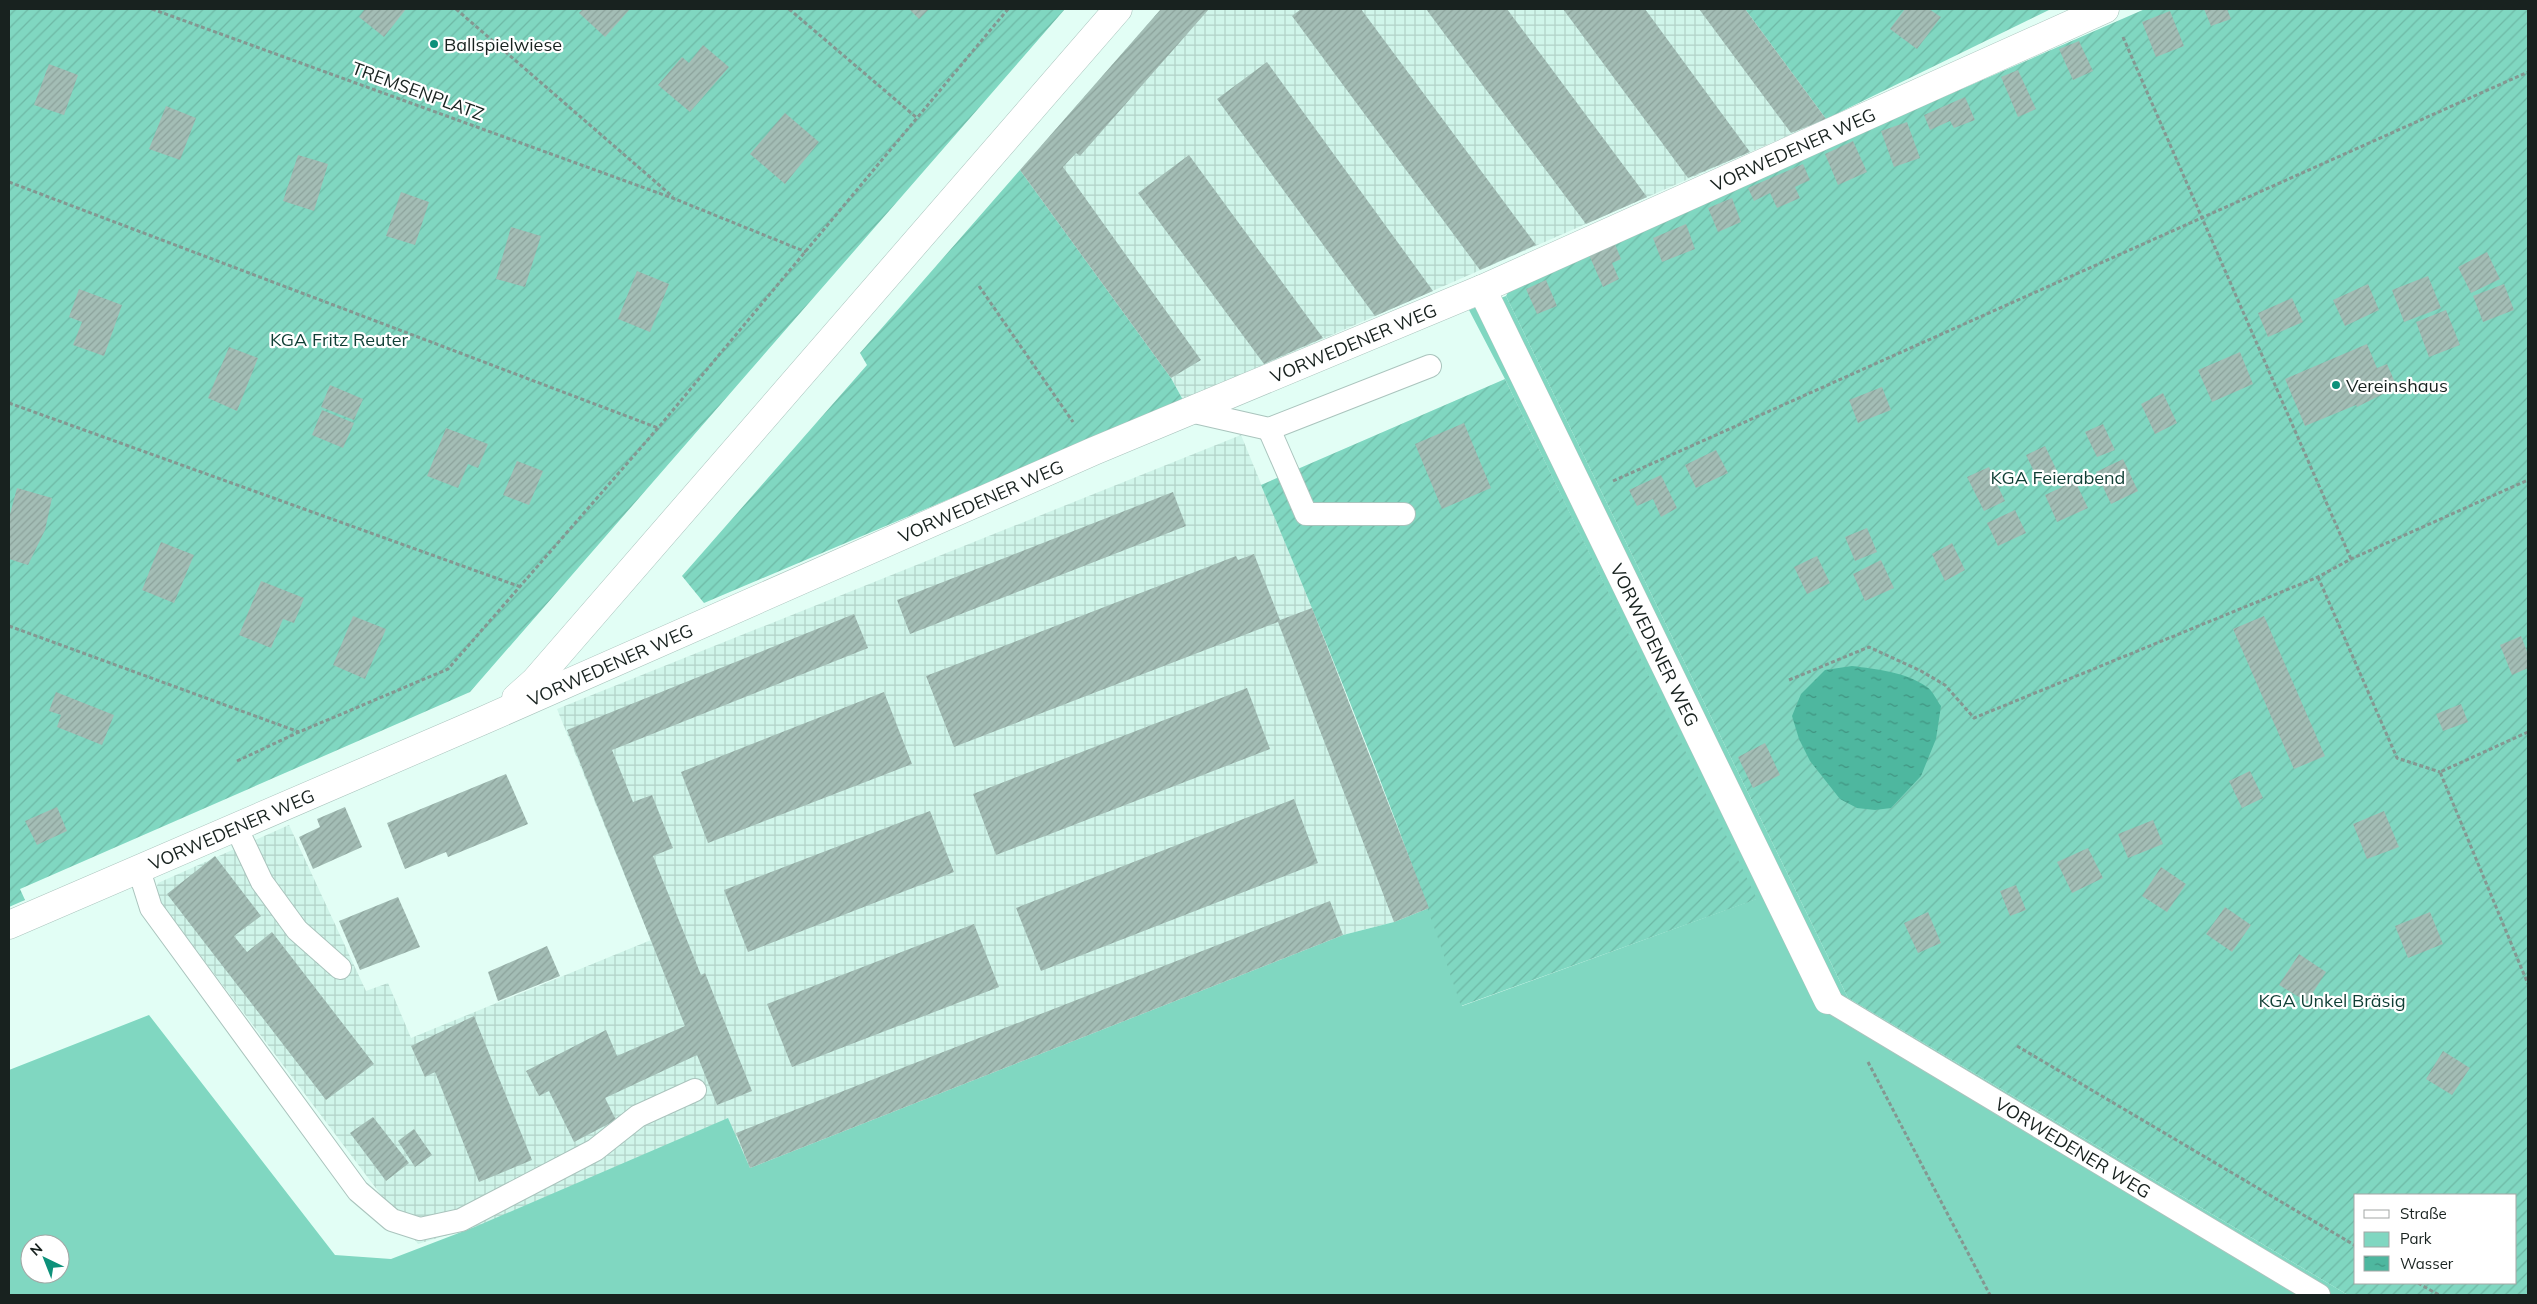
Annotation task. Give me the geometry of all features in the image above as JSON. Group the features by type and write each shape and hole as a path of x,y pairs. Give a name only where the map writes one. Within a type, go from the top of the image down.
{"street":[{"name":"VORWEDENER WEG","path":"482,721 510,703 535,681 1118,9"},
{"name":"VORWEDENER WEG","path":"9,925 482,721 1094,451 1482,289 2105,9"},
{"name":"VORWEDENER WEG","path":"1482,289 1828,1000"}],"lane":[{"path":"1190,411 1269,429 1430,366"},
{"path":"1269,429 1306,514 1404,514"},
{"path":"236,827 262,882 297,930 340,968"},
{"path":"139,870 151,908 191,965 358,1191 392,1220 420,1229 461,1220 595,1150 638,1116 695,1090"},
{"name":"VORWEDENER WEG","path":"1828,1000 2319,1295"}],"path":[{"name":"TREMSENPLATZ","path":"152,9 675,199 806,252"},
{"name":"TREMSENPLATZ","path":"456,9 675,199"},
{"path":"789,9 917,118"},
{"path":"237,762 299,732 448,669 658,428 1008,9"},
{"path":"2120,30 2351,559"},
{"path":"1612,481 2528,72"},
{"path":"9,182 658,428"},
{"path":"979,286 1094,451"},
{"path":"9,403 521,587"},
{"path":"1789,680 1869,647 1921,671 1945,685 1974,718 2318,576 2351,559 2528,480"},
{"path":"2318,576 2397,758 2440,772 2528,732"},
{"path":"9,626 299,732"},
{"path":"2440,772 2528,984"},
{"path":"2017,1046 2354,1245"},
{"path":"1866,1059 1990,1295"},
{"path":"2420,1284 2439,1295"}],"shaded area":[{"path":"1161,9 1745,9 1826,119 1183,400 1171,378 1020,170"},
{"path":"1241,435 1312,608 1429,908 1394,922 1343,935 750,1168 477,1226 418,1244 154,894 158,883 289,825 366,991 388,983 411,1038 651,940 557,709"}],"green space":[{"name":"KGA Fritz Reuter","path":"9,9 1065,9 470,692 20,889 25,900 9,907"},
{"path":"1745,9 2051,9 1826,119"},
{"name":"KGA Feierabend","path":"2145,9 2528,9 2528,1295 2348,1295 1848,998 1506,296 1512,285"},
{"path":"1020,170 1171,378 1183,400 704,603 682,576 867,365 860,353"},
{"path":"1506,296 1848,998 2348,1295 9,1295 9,1070 149,1015 335,1255 391,1259 477,1226 728,1118 750,1168 1343,935 1394,922 1429,908 1462,1006 1756,899 1505,379 1469,310"},
{"path":"1505,379 1757,899 1461,1006 1391,809 1261,485"}],"water":[{"path":"1852,666 1891,672 1919,682 1933,693 1941,706 1936,739 1921,776 1891,808 1875,810 1857,808 1840,799 1810,761 1799,739 1792,716 1801,694 1825,670"}],"building":[{"path":"365,9 406,9 384,37 359,17"},
{"path":"583,9 630,9 605,37 579,13"},
{"path":"909,9 929,9 919,19"},
{"path":"1161,9 1209,9 1080,156 1076,153 1063,167 1201,360 1171,378 1020,170"},
{"path":"1301,9 1361,9 1536,245 1480,270 1292,16"},
{"path":"1426,9 1507,9 1647,197 1586,224"},
{"path":"1563,9 1645,9 1750,152 1688,178"},
{"path":"1699,9 1745,9 1826,119 1791,133"},
{"path":"1905,9 1929,9 1941,17 1917,49 1890,29"},
{"path":"2204,9 2227,9 2231,19 2211,26"},
{"path":"2170,11 2184,46 2156,57 2142,22"},
{"path":"2079,41 2093,71 2073,80 2059,49"},
{"path":"703,45 729,67 690,112 658,85 682,57 689,63"},
{"path":"1267,62 1433,291 1375,316 1217,99"},
{"path":"49,64 78,75 64,115 34,105"},
{"path":"2018,70 2036,109 2018,117 2001,77"},
{"path":"1965,97 1975,120 1954,128 1950,121 1930,130 1924,115"},
{"path":"166,106 196,118 180,160 149,149"},
{"path":"785,113 819,142 785,184 750,154"},
{"path":"1907,122 1920,158 1894,167 1881,131"},
{"path":"1853,141 1867,172 1838,185 1825,154"},
{"path":"298,155 328,164 314,211 283,201"},
{"path":"1189,155 1323,338 1264,364 1138,193"},
{"path":"1803,164 1810,180 1795,187 1800,198 1777,208 1770,193 1754,201 1748,188"},
{"path":"401,192 429,202 415,245 386,236"},
{"path":"1732,198 1741,222 1718,232 1708,208"},
{"path":"1686,224 1695,249 1662,262 1653,238"},
{"path":"511,227 541,236 525,287 496,279"},
{"path":"1615,244 1621,259 1612,263 1619,279 1603,287 1589,255"},
{"path":"2487,252 2500,279 2471,293 2458,267"},
{"path":"637,271 669,284 650,332 618,319"},
{"path":"2428,276 2441,308 2404,322 2392,290"},
{"path":"1546,280 1557,306 1537,314 1526,289"},
{"path":"2368,284 2379,310 2345,326 2333,300"},
{"path":"2504,284 2514,310 2483,322 2473,296"},
{"path":"79,289 122,305 104,356 73,345 82,322 69,317"},
{"path":"2292,298 2303,322 2268,337 2258,313"},
{"path":"2446,310 2460,345 2429,357 2416,322"},
{"name":"Vereinshaus","path":"2367,344 2377,368 2387,364 2397,387 2357,407 2356,405 2305,426 2285,379"},
{"path":"229,347 258,358 237,411 208,398"},
{"path":"2240,352 2253,384 2212,402 2198,370"},
{"path":"330,385 363,399 354,420 321,407"},
{"path":"1882,387 1891,410 1858,423 1849,400"},
{"path":"2163,393 2177,423 2155,434 2141,404"},
{"path":"322,410 354,423 343,448 312,435"},
{"path":"1464,423 1491,488 1442,509 1415,444"},
{"path":"2103,424 2115,450 2097,457 2085,432"},
{"path":"446,428 488,444 478,468 468,464 458,488 427,476"},
{"path":"2045,446 2058,473 2039,482 2026,455"},
{"path":"1716,450 1728,473 1696,488 1685,465"},
{"path":"2123,459 2138,491 2111,504 2096,472"},
{"path":"517,461 543,471 529,505 503,495"},
{"path":"1989,467 2005,501 1984,511 1967,477"},
{"path":"1661,475 1677,508 1661,517 1653,499 1637,506 1629,490"},
{"path":"2075,481 2088,508 2057,522 2045,495"},
{"path":"17,488 52,498 45,530 28,565 9,559 9,518"},
{"path":"1173,492 1186,526 910,634 897,600"},
{"path":"2015,510 2026,533 1998,546 1987,523"},
{"path":"1867,528 1877,552 1855,561 1845,537"},
{"path":"161,542 194,555 174,603 142,590"},
{"path":"1952,543 1965,570 1945,581 1932,554"},
{"path":"1254,554 1280,620 1312,608 1429,908 1394,922 1278,622 954,747 926,676 1236,556 1238,560"},
{"path":"1817,556 1830,583 1807,594 1794,567"},
{"path":"1881,560 1894,588 1865,601 1853,574"},
{"path":"261,581 304,598 294,623 283,619 271,648 239,635"},
{"path":"854,614 868,648 612,750 633,802 652,795 673,848 653,856 701,975 705,973 752,1091 717,1105 697,1055 605,1098 616,1120 574,1142 549,1091 539,1096 526,1071 606,1030 617,1056 685,1026 567,730"},
{"path":"353,616 386,629 365,679 333,665"},
{"path":"2264,616 2325,756 2294,769 2233,629"},
{"path":"2521,636 2528,654 2528,668 2512,675 2500,645"},
{"path":"1247,688 1270,749 996,855 973,794"},
{"path":"56,692 114,715 102,745 57,727 61,715 49,711"},
{"path":"884,692 912,764 708,843 681,772"},
{"path":"2461,704 2468,722 2443,731 2436,714"},
{"path":"1765,743 1780,775 1753,788 1738,757"},
{"path":"2250,771 2263,798 2242,808 2229,781"},
{"path":"506,774 528,824 448,857 446,852 405,869 387,823"},
{"path":"1294,799 1318,863 1041,971 1016,908"},
{"path":"57,807 67,831 37,845 25,821"},
{"path":"345,807 362,847 313,869 299,837 320,827 317,819"},
{"path":"930,811 954,872 748,952 724,890"},
{"path":"2384,811 2399,847 2367,859 2353,824"},
{"path":"2153,820 2163,844 2128,858 2118,834"},
{"path":"2088,848 2103,878 2072,893 2057,862"},
{"path":"215,856 261,916 234,936 247,952 272,932 374,1064 326,1100 167,894"},
{"path":"2161,867 2186,884 2167,912 2142,896"},
{"path":"2016,885 2026,910 2010,916 2000,891"},
{"path":"398,897 420,947 360,970 339,921"},
{"path":"1330,901 1343,935 750,1168 736,1133"},
{"path":"2225,907 2251,925 2232,952 2206,934"},
{"path":"1928,912 1941,943 1918,953 1904,923"},
{"path":"2430,912 2443,944 2408,958 2395,926"},
{"path":"974,924 999,987 792,1067 767,1004"},
{"path":"547,946 560,976 498,1001 488,972"},
{"path":"2299,954 2326,972 2307,1002 2279,985"},
{"path":"474,1016 532,1160 479,1182 435,1072 425,1077 411,1046"},
{"path":"2443,1051 2470,1068 2452,1095 2426,1079"},
{"path":"373,1117 409,1163 386,1181 350,1133"},
{"path":"414,1129 432,1155 415,1167 398,1141"}],"place":[{"name":"Ballspielwiese","path":"434,44"},
{"name":"Vereinshaus","path":"2336,385"}],"park label":[{"name":"KGA Unkel Bräsig","path":"2332,1000"}]}
